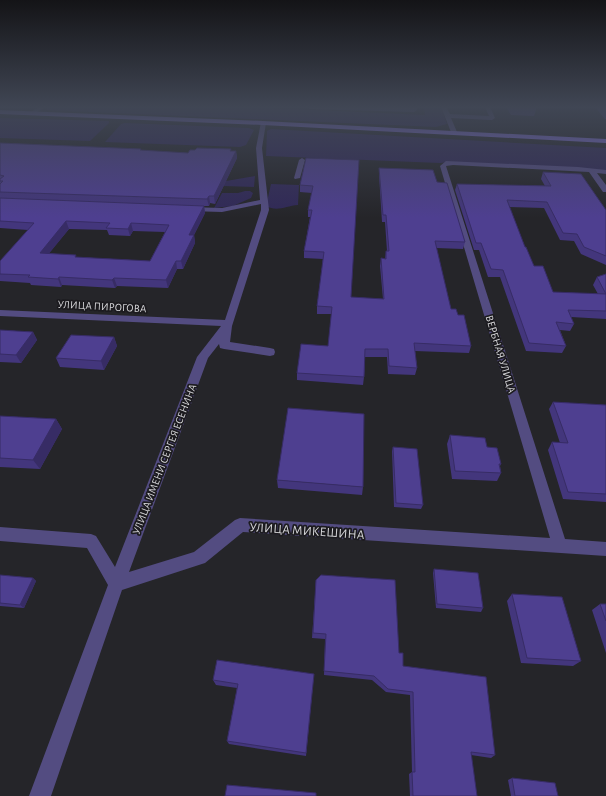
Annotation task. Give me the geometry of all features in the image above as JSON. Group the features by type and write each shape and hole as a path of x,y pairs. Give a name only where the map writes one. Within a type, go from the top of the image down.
{"street":[{"name":"УЛИЦА ИМЕНИ СЕРГЕЯ ЕСЕНИНА","path":"40,796 116,584 203,357 229,323 262,219 265,201 260,144"},
{"path":"297,178 302,160"},
{"name":"ВЕРБНАЯ УЛИЦА","path":"560,546 443,166 446,163 578,169 592,172"},
{"path":"592,172 606,172"},
{"path":"592,172 606,190"},
{"path":"183,209 222,210 265,201"},
{"name":"УЛИЦА ПИРОГОВА","path":"0,314 229,323"},
{"path":"229,323 224,345 270,352"},
{"name":"УЛИЦА МИКЕШИНА","path":"116,584 199,558 240,525 606,549"},
{"path":"0,534 91,541 116,584"}],"shaded area":[{"path":"163,144 246,144 240,147"},
{"path":"266,144 538,144 606,148 606,171 450,162 440,163 266,156"},
{"path":"255,176 254,187 223,186 226,181"},
{"path":"271,184 299,185 298,205 278,209 266,206"},
{"path":"250,191 253,193 251,198 233,206 214,208 222,193 238,193"}],"building":[{"path":"0,144 141,149 140,150 188,153 190,150 195,150 197,148 231,149 230,151 236,151 214,196 209,196 207,199 0,192 0,184 3,181 0,181 0,179 4,176 0,175"},
{"path":"306,158 359,160 351,297 384,299 381,258 386,259 386,251 389,251 386,215 383,215 379,168 433,170 437,182 447,183 465,242 435,241 451,309 456,309 458,315 464,315 471,346 414,343 417,368 389,366 388,349 365,349 364,377 297,373 301,344 328,346 332,307 317,306 324,252 304,251 312,210 308,210 313,186 300,185"},
{"path":"543,172 581,174 606,210 606,256 584,247 577,234 563,233 547,202 507,200 534,266 543,266 553,292 606,294 606,311 568,310 574,324 556,322 566,346 529,343 503,270 491,269 481,243 476,243 457,184 551,186"},
{"path":"0,198 204,206 189,235 194,235 181,261 176,261 166,280 114,278 112,280 59,277 58,279 28,277 30,275 0,274 0,261 34,223 0,221","holes":["66,221 110,223 106,228 128,229 131,223 169,225 150,261 75,257 76,255 40,253"]},
{"path":"606,274 606,294 597,277"},
{"path":"0,330 33,332 16,355 0,354"},
{"path":"71,335 114,337 101,361 56,358"},
{"path":"553,402 606,405 606,494 568,492 552,442 568,443"},
{"path":"288,408 364,414 363,487 277,480"},
{"path":"0,416 56,419 33,460 0,458"},
{"path":"450,435 485,438 487,447 497,448 501,464 499,464 501,473 455,471"},
{"path":"393,447 417,449 423,505 396,503"},
{"path":"434,569 478,573 483,608 437,604"},
{"path":"0,575 33,578 20,605 0,603"},
{"path":"321,575 395,580 399,653 403,653 403,666 486,677 495,755 471,752 477,796 413,796 412,772 415,772 413,692 388,689 374,676 324,671 326,634 313,633 316,580"},
{"path":"512,594 562,597 581,661 527,658"},
{"path":"600,604 606,604 606,621"},
{"path":"217,660 314,674 306,753 227,741 238,684 213,680"},
{"path":"512,778 555,783 558,796 515,796"},
{"path":"227,785 316,793 316,796 225,796"}]}
